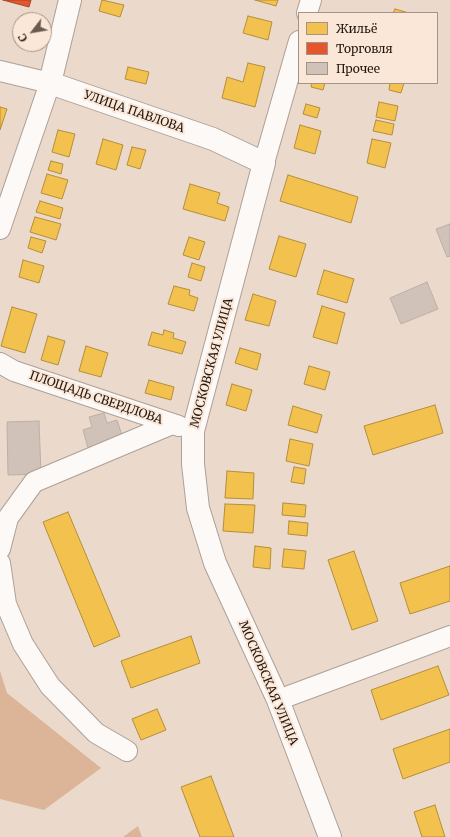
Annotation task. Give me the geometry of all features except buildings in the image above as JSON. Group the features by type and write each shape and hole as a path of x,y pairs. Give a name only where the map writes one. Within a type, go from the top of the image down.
{"main road":[{"path":"50,84 70,0"},
{"name":"УЛИЦА ПАВЛОВА","path":"50,84 213,139 264,163"},
{"name":"МОСКОВСКАЯ УЛИЦА","path":"264,163 194,431 193,464 198,508 215,563 278,700 330,837"}],"street":[{"path":"307,12 311,0"},
{"name":"МОСКОВСКАЯ УЛИЦА","path":"264,163 298,44"},
{"name":"УЛИЦА ПАВЛОВА","path":"0,71 50,84"},
{"path":"0,229 50,84"},
{"name":"ПЛОЩАДЬ СВЕРДЛОВА","path":"0,363 14,371 194,431"},
{"path":"0,549 8,518 34,482 172,424"},
{"path":"0,563 6,604 23,644 50,686 96,733 127,752"},
{"path":"278,700 450,636"}],"shaded area":[{"path":"0,671 7,693 101,768 44,810 0,799"},
{"path":"138,826 142,837 123,837"}]}
